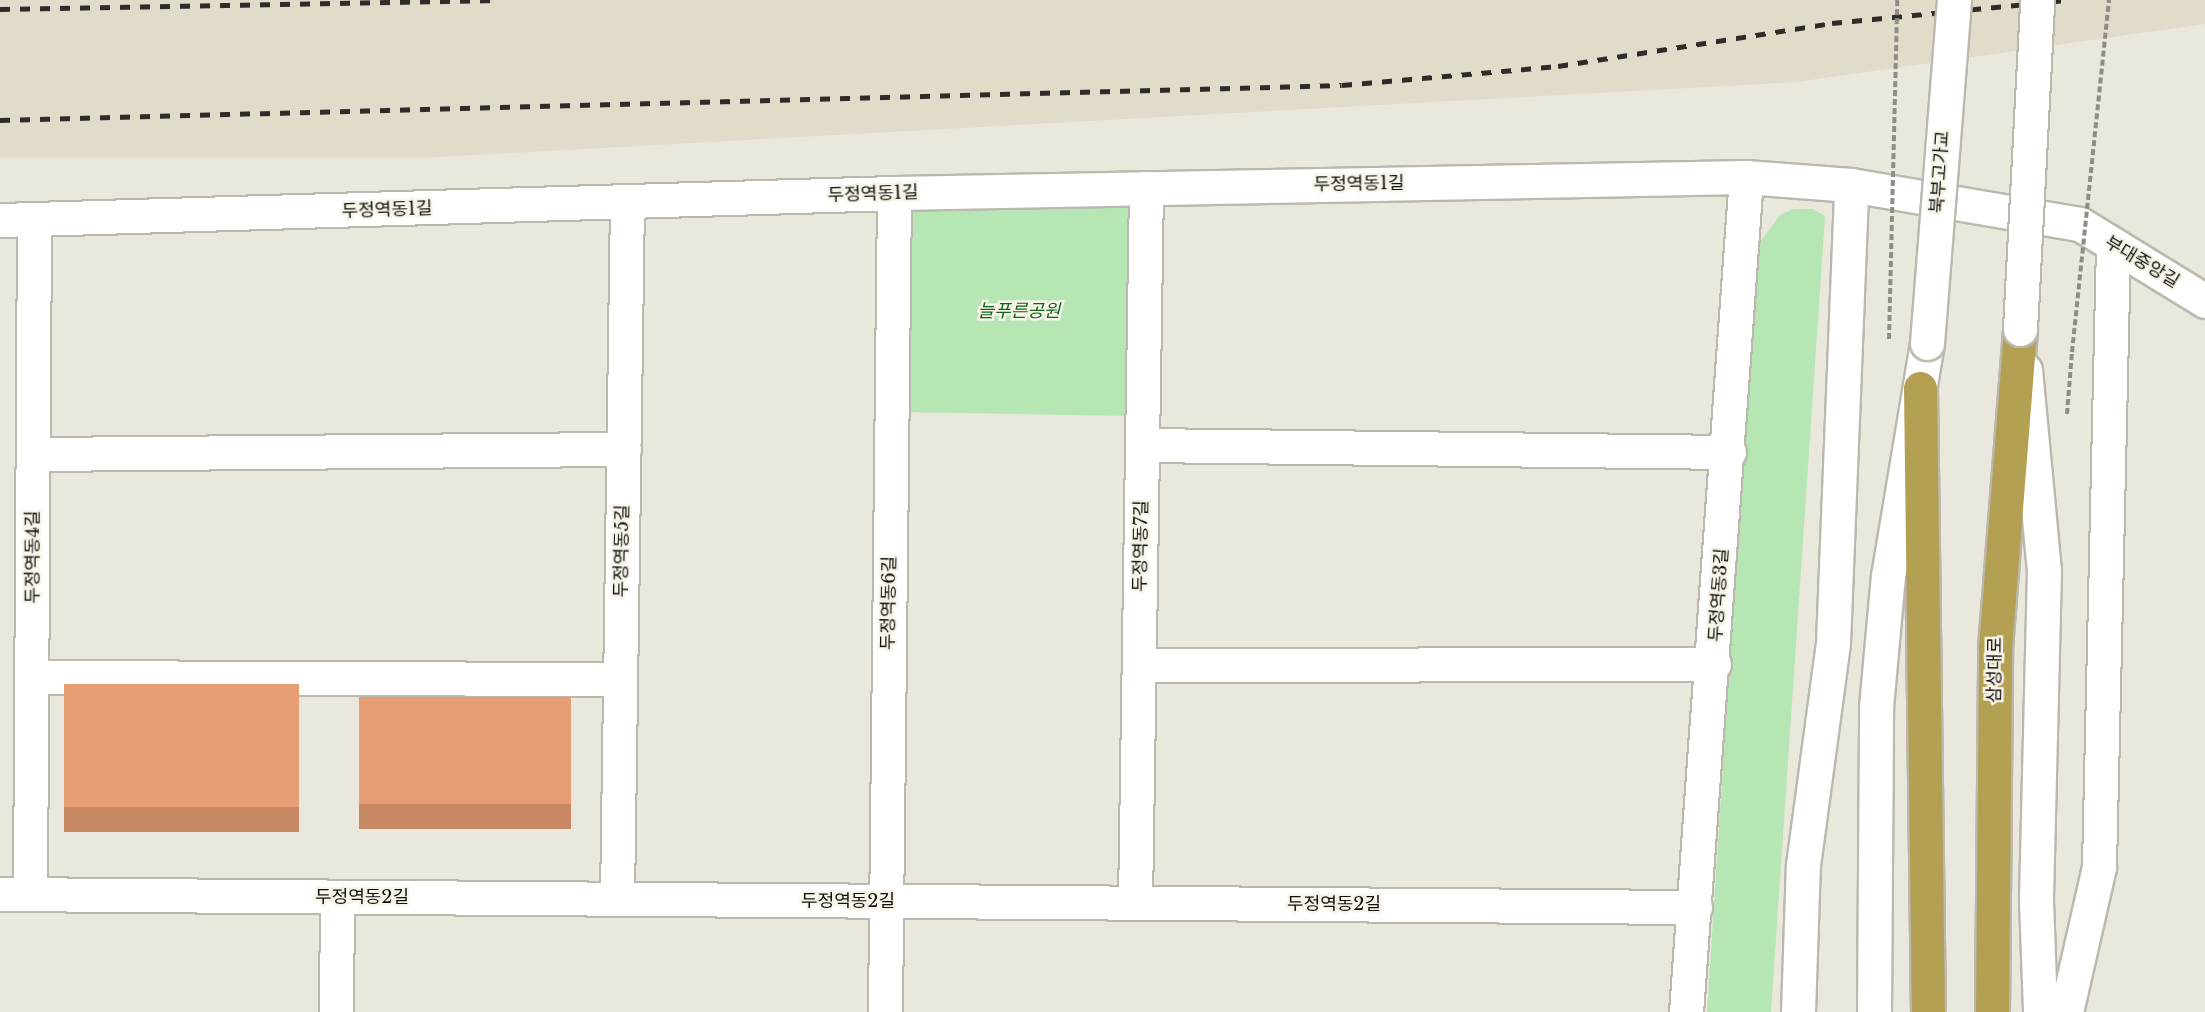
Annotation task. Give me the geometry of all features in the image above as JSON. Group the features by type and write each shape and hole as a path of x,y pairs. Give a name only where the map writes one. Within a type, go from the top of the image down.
{"highway":[{"name":"삼성대로","path":"1992,1012 1995,648 2020,329"},
{"path":"1920,388 1928,1012"}],"street":[{"name":"북부고가교","path":"1920,388 1927,343 1954,0"},
{"path":"2037,0 2020,329 2044,570 2036,901 2040,1012"},
{"name":"두정역동1길","path":"0,220 627,203 894,193 1746,177 1851,184 2080,224"},
{"name":"두정역동3길","path":"1686,1012 1714,664 1746,177"},
{"path":"1798,1012 1803,865 1833,642 1851,184"},
{"name":"두정역동7길","path":"1135,903 1146,188"},
{"name":"두정역동6길","path":"885,1012 894,193"},
{"name":"두정역동5길","path":"617,899 627,203"},
{"name":"두정역동4길","path":"15,894 33,677 34,220"},
{"name":"부대중앙길","path":"2080,224 2205,301"},
{"path":"2066,1012 2099,867 2113,245"},
{"path":"1874,1012 1876,707 1888,576 1920,388"},
{"path":"1142,445 1729,452"},
{"path":"34,454 624,449"},
{"path":"1139,665 1714,664"},
{"path":"33,677 620,679"},
{"name":"두정역동2길","path":"15,894 1695,907"},
{"path":"336,1012 338,897"}],"path":[{"path":"1889,339 1897,0"},
{"path":"2072,352 2109,0"}],"shaded area":[{"path":"0,0 2205,0 2205,24 1796,82 420,158 0,158"}],"green space":[{"name":"늘푸른공원","path":"906,198 1135,202 1131,416 902,412"},
{"path":"1793,209 1813,209 1825,216 1771,1012 1707,1012 1757,246 1780,215"}],"building":[{"path":"64,684 299,684 299,807 64,807"},
{"path":"359,697 571,697 571,804 359,804"}],"railway":[{"path":"0,9 500,0"},
{"path":"0,120 1342,85 1558,66 1832,23 2066,0"}]}
